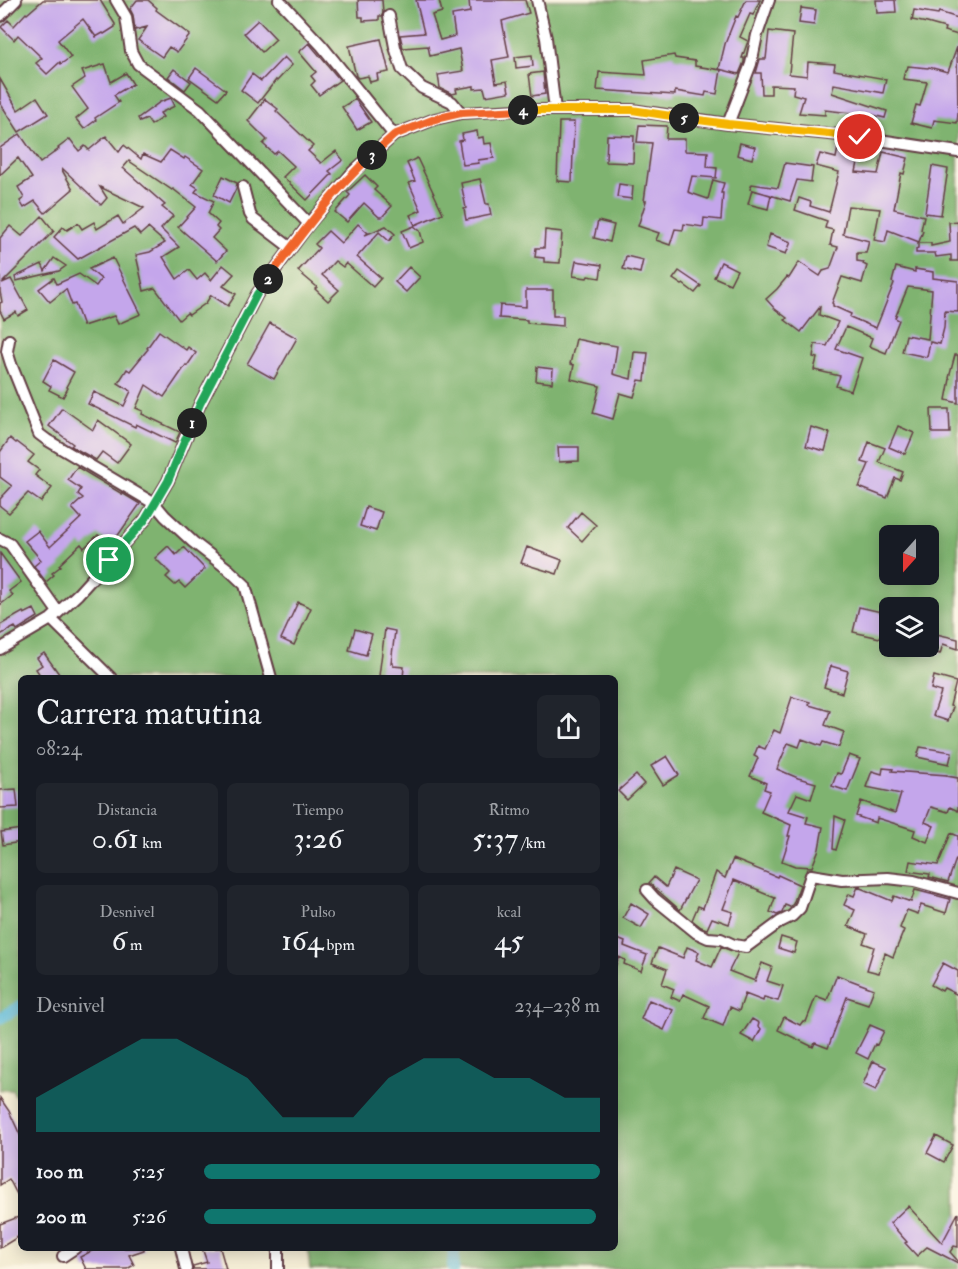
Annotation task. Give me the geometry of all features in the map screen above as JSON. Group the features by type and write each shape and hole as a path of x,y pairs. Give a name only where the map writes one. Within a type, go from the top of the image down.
{"street":[{"path":"0,15 15,0"},
{"path":"116,0 126,17 131,51 138,64 200,110 309,224"},
{"path":"279,0 322,46 394,135"},
{"path":"537,0 546,38 555,110"},
{"path":"728,124 751,64 757,35 769,0"},
{"path":"389,16 402,69 422,88 452,102 461,113"},
{"path":"0,649 55,616 145,520 168,481 200,404 257,294 309,224 353,172 394,135 435,119 461,113 518,110 632,110 728,124 860,137 958,152"},
{"path":"243,188 253,219 291,248"},
{"path":"9,340 7,351 11,364 39,434 155,504 193,542 245,585 270,675"},
{"path":"0,539 10,544 55,616 108,675"},
{"path":"647,890 696,933 746,947 792,916 800,908 811,875 842,880 888,878 914,880 958,893"},
{"path":"63,1256 70,1251"},
{"path":"182,1251 186,1269"},
{"path":"278,1251 278,1269"}],"green space":[{"path":"0,0 958,0 958,1269 310,1269 308,1251 618,1251 618,675 18,675 18,1101 12,1090 0,1090"}],"building":[{"path":"43,0 100,0 115,27 96,37 83,19 58,40 71,57 61,64 60,62 47,74 36,63 42,58 18,35 14,40 1,27 8,20 14,26"},
{"path":"137,0 148,0 157,8 156,10 190,35 177,52 169,47 162,57 138,40 147,27 135,30 130,9"},
{"path":"358,0 382,0 383,12 379,20 363,21 363,17 359,17"},
{"path":"416,0 439,0 442,12 432,15 440,40 455,36 452,15 470,12 469,0 525,0 529,13 502,21 509,57 492,60 496,83 507,81 509,92 486,96 484,88 474,89 474,86 456,89 457,93 452,94 440,88 438,75 463,71 459,49 430,56 428,46 403,48 400,35 424,33"},
{"path":"746,0 760,0 753,15 750,14 740,37 748,41 739,74 719,69 725,44 736,16 738,17"},
{"path":"876,0 895,0 896,12 877,13"},
{"path":"801,8 816,10 814,25 799,23"},
{"path":"914,10 938,14 939,12 958,18 958,35 944,31 945,28 912,20"},
{"path":"258,20 276,39 262,52 244,33"},
{"path":"769,31 793,34 790,74 807,76 808,62 835,64 834,70 886,79 883,93 834,84 832,93 887,111 885,118 872,115 871,119 850,117 851,113 825,110 825,115 799,113 804,97 793,94 794,86 771,85 771,94 762,94 761,73 756,73 760,59 766,59"},
{"path":"381,39 389,72 377,74 378,80 370,82 368,76 358,78 349,46"},
{"path":"309,43 340,80 319,95 311,85 315,81 311,76 316,72 299,52"},
{"path":"957,47 957,123 934,120 932,128 911,123 916,105 920,106 927,82 903,79 905,70 908,66 929,67 948,72"},
{"path":"532,55 533,66 516,68 515,57"},
{"path":"674,55 675,58 695,61 695,66 721,70 717,94 706,92 705,96 675,91 675,95 597,90 599,72 646,75 644,60"},
{"path":"284,57 292,65 276,80 258,103 241,90 252,74 261,81"},
{"path":"105,64 111,82 126,73 133,84 114,95 119,102 95,118 96,120 84,129 76,119 88,109 72,87 85,78 82,71"},
{"path":"196,68 226,90 218,99 189,78"},
{"path":"174,69 191,82 185,90 168,77"},
{"path":"543,72 545,94 532,96 529,74"},
{"path":"0,79 18,110 37,97 48,114 19,132 0,103"},
{"path":"171,98 175,106 160,113 163,117 151,125 147,119 140,122 138,118 160,102"},
{"path":"265,99 278,109 276,111 313,146 308,151 321,163 336,151 343,160 329,171 332,174 307,200 283,177 294,166 278,151 274,154 263,144 267,140 248,121"},
{"path":"355,99 371,122 357,130 342,107"},
{"path":"559,122 574,122 572,182 557,181"},
{"path":"639,125 667,126 666,139 685,139 685,151 708,152 707,167 717,168 716,178 692,176 688,192 708,199 713,180 724,183 721,193 723,193 721,220 704,218 703,227 684,224 683,230 675,229 670,245 656,240 659,233 638,226 646,201 644,201 652,143 637,142"},
{"path":"477,131 478,138 483,137 484,144 491,143 494,158 463,165 459,141 463,140 462,134"},
{"path":"20,134 40,163 70,139 79,151 85,146 89,150 106,136 119,152 124,145 141,159 143,154 161,162 170,150 203,169 192,184 198,188 195,192 214,201 208,213 219,223 216,227 219,230 212,238 226,251 217,261 178,227 196,207 173,189 129,161 123,168 165,205 162,207 173,216 161,229 179,247 163,257 177,279 189,270 197,280 205,273 211,280 223,265 234,274 223,286 236,294 228,306 211,295 206,303 179,320 155,288 144,291 136,255 150,252 165,243 148,228 140,235 134,228 78,259 54,237 63,227 67,230 78,223 82,229 94,222 97,229 118,216 123,224 144,208 100,187 107,198 101,205 63,169 73,189 45,213 35,201 24,208 20,201 24,198 18,187 32,178 18,158 0,175 0,148"},
{"path":"607,135 634,136 633,163 606,162"},
{"path":"740,143 755,147 752,159 737,155"},
{"path":"838,148 860,153 856,172 878,174 883,152 908,158 904,174 901,173 894,209 924,216 921,230 923,231 919,242 888,230 885,242 874,240 880,209 848,206 843,234 869,241 866,253 857,253 857,261 864,262 863,264 867,266 862,283 842,277 832,303 833,306 851,314 850,317 876,328 894,283 892,282 896,267 915,272 915,269 933,272 933,278 958,281 958,312 945,311 940,344 930,342 927,357 902,352 906,335 928,339 932,290 908,287 895,318 899,320 886,353 869,346 872,338 846,327 836,349 862,358 851,391 836,386 840,376 814,370 817,358 813,357 815,344 827,346 838,322 819,315 820,307 801,332 785,320 787,318 766,299 787,277 789,278 799,262 820,276 823,271 830,269 838,247 830,245 833,230 825,228 827,221 795,210 799,198 811,202 810,206 829,212 839,172 816,166 820,154 836,158"},
{"path":"417,158 443,213 415,225 410,215 421,210 409,183 415,181 407,163"},
{"path":"785,163 813,167 811,182 797,180 790,201 750,189 752,184 778,188"},
{"path":"932,166 948,169 941,215 925,213"},
{"path":"365,175 377,187 374,190 392,206 382,217 379,217 364,203 347,222 335,212 350,195 347,192"},
{"path":"223,176 237,183 229,203 214,195"},
{"path":"480,179 491,215 466,220 461,183"},
{"path":"619,184 633,186 632,199 617,197"},
{"path":"752,190 771,195 768,209 748,204"},
{"path":"42,216 54,231 2,283 11,279 28,310 18,316 16,312 4,319 0,311 2,302 0,238 10,226 22,236"},
{"path":"598,221 614,225 610,242 594,238"},
{"path":"958,221 958,261 951,261 951,255 936,257 935,253 916,253 918,243 931,243 931,246 950,242 949,222"},
{"path":"358,224 368,233 365,235 386,226 395,234 389,241 379,232 357,257 381,278 373,287 346,263 343,267 335,261 322,275 339,290 328,301 315,289 317,287 298,271 319,248 315,244 328,231 341,243"},
{"path":"414,226 420,231 423,242 409,248 402,231"},
{"path":"545,230 562,232 560,263 544,262 544,258 535,257 536,248 544,248"},
{"path":"770,234 791,242 786,254 766,247"},
{"path":"626,256 643,260 640,273 623,269"},
{"path":"54,258 66,266 59,271 16,281 15,277 42,264 45,271"},
{"path":"113,258 141,314 118,324 114,316 83,326 75,304 72,305 66,289 50,302 39,289 54,278 57,284 79,274 96,286 101,279 89,269"},
{"path":"576,261 602,265 600,278 573,276"},
{"path":"721,262 737,270 730,284 714,277"},
{"path":"409,267 420,277 406,292 395,282"},
{"path":"679,271 701,286 695,293 673,279"},
{"path":"526,290 553,290 553,316 563,316 563,326 499,318 500,305 526,307"},
{"path":"270,323 297,338 274,379 247,364"},
{"path":"159,331 186,350 188,347 196,353 164,397 146,385 136,408 143,411 142,414 180,432 175,443 88,404 94,392 124,406 131,391 118,383 127,369 130,371 148,349"},
{"path":"576,339 617,346 613,374 631,379 634,352 648,353 645,381 639,380 634,397 620,393 613,419 593,413 600,386 571,379 574,365 570,364"},
{"path":"955,355 958,355 958,403 946,400"},
{"path":"54,360 74,372 63,397 49,390 51,386 43,381"},
{"path":"537,367 553,369 552,383 536,381"},
{"path":"62,408 93,430 98,420 131,444 117,463 102,452 96,460 71,446 73,444 49,426"},
{"path":"931,409 949,409 950,433 932,433"},
{"path":"898,426 914,433 905,454 889,447"},
{"path":"811,427 830,433 825,451 806,446"},
{"path":"10,438 34,455 28,462 39,470 35,475 52,488 41,502 28,493 9,513 0,506 0,499 12,486 0,477 0,452"},
{"path":"869,442 885,448 879,462 903,472 900,480 895,478 887,498 859,487 869,464 862,462"},
{"path":"558,447 579,447 579,461 559,462"},
{"path":"77,467 140,504 112,544 98,535 84,548 81,544 59,565 61,566 46,582 34,566 41,560 25,541 38,531 50,547 81,518 72,508 83,498 78,494 81,489 68,480"},
{"path":"366,507 382,512 376,531 360,526"},
{"path":"581,512 596,525 582,541 568,528"},
{"path":"168,546 176,555 184,547 205,569 185,588 179,582 175,585 166,577 170,573 155,558"},
{"path":"527,547 562,560 557,574 521,563"},
{"path":"0,553 21,582 9,591 13,595 0,605"},
{"path":"298,602 311,608 294,645 281,639"},
{"path":"859,607 879,611 879,638 853,632"},
{"path":"34,609 38,617 17,630 15,627 0,635 0,625 23,612 24,614"},
{"path":"355,629 372,634 366,655 349,650"},
{"path":"385,629 395,631 391,663 393,666 404,667 403,675 379,675"},
{"path":"939,635 958,639 958,649 943,644 940,654"},
{"path":"44,653 60,675 40,675 36,669 42,665 37,658"},
{"path":"831,666 848,671 842,693 824,687"},
{"path":"934,676 956,682 950,706 953,707 948,721 933,716 941,692 931,689"},
{"path":"792,697 830,711 825,725 844,732 839,747 823,742 821,746 802,739 799,747 788,743 777,769 816,783 811,799 797,794 789,811 808,817 806,823 823,827 819,849 812,867 795,866 782,861 791,825 761,812 770,791 764,789 766,783 750,776 758,758 754,756 758,746 765,749 774,730 780,733"},
{"path":"920,747 952,752 949,764 917,757"},
{"path":"849,755 860,759 847,791 832,786 837,773 841,774"},
{"path":"667,756 679,775 663,785 651,766"},
{"path":"883,768 958,778 958,811 950,807 948,812 931,807 925,822 934,826 927,842 913,836 915,830 877,818 876,823 856,816 861,801 895,813 901,794 866,787 872,771 882,774"},
{"path":"636,775 644,784 627,800 618,791"},
{"path":"16,789 18,807 0,808 0,790"},
{"path":"835,816 845,820 836,850 833,849"},
{"path":"18,829 18,842 3,845 1,832"},
{"path":"951,833 958,836 958,860 956,859 948,882 929,877 930,874 908,871 910,861 938,865"},
{"path":"733,859 800,885 793,904 790,907 785,905 782,913 777,915 770,912 775,898 734,880 723,909 733,912 729,924 712,918 707,929 701,927 692,920 698,906 703,908 716,872 725,878"},
{"path":"674,870 696,880 680,910 649,883 654,877 666,887"},
{"path":"858,887 892,901 894,896 911,902 915,890 950,899 946,913 921,905 918,914 907,910 900,928 904,930 893,957 885,953 879,973 867,970 874,947 863,943 867,934 848,926 855,910 844,905 849,894 854,896"},
{"path":"631,903 649,914 641,928 623,918"},
{"path":"781,937 797,942 794,953 778,948"},
{"path":"618,939 625,942 624,946 647,955 641,971 624,964 625,960 619,957 618,960"},
{"path":"687,947 699,952 696,960 712,967 721,947 738,953 729,971 755,981 762,963 772,967 767,981 783,986 778,1001 764,997 763,1001 745,994 739,1011 730,1007 723,1026 704,1018 709,1006 683,994 680,1001 671,997 674,989 662,984 667,969 652,963 658,948 683,958"},
{"path":"943,963 958,971 958,995 944,988 942,991 931,985"},
{"path":"837,975 874,989 868,1004 847,997 828,1048 815,1043 813,1047 778,1030 784,1017 800,1025 803,1021 806,1022 816,996 827,1000"},
{"path":"649,1000 673,1010 664,1030 641,1019"},
{"path":"752,1019 759,1023 758,1027 761,1029 754,1042 741,1035"},
{"path":"870,1025 884,1031 868,1059 856,1053"},
{"path":"873,1061 886,1067 876,1090 863,1084"},
{"path":"0,1098 18,1130 18,1196 9,1179 0,1185"},
{"path":"936,1136 953,1145 944,1162 927,1153"},
{"path":"908,1206 942,1243 958,1213 958,1247 954,1246 950,1252 958,1263 927,1247 917,1256 905,1243 907,1242 890,1223"},
{"path":"18,1217 18,1237 0,1248 0,1224"},
{"path":"91,1251 141,1251 129,1255 134,1265 127,1269 86,1269 80,1257"},
{"path":"203,1251 221,1251 226,1269 193,1269 193,1266 207,1262"}],"waterway":[{"path":"0,1018 18,1008"},
{"path":"453,1269 454,1251"}],"route":[{"path":"109,560 145,520 168,481 200,404 257,294 309,224 353,172 394,135 435,119 461,113 518,110 632,110 728,124 860,137"}]}
